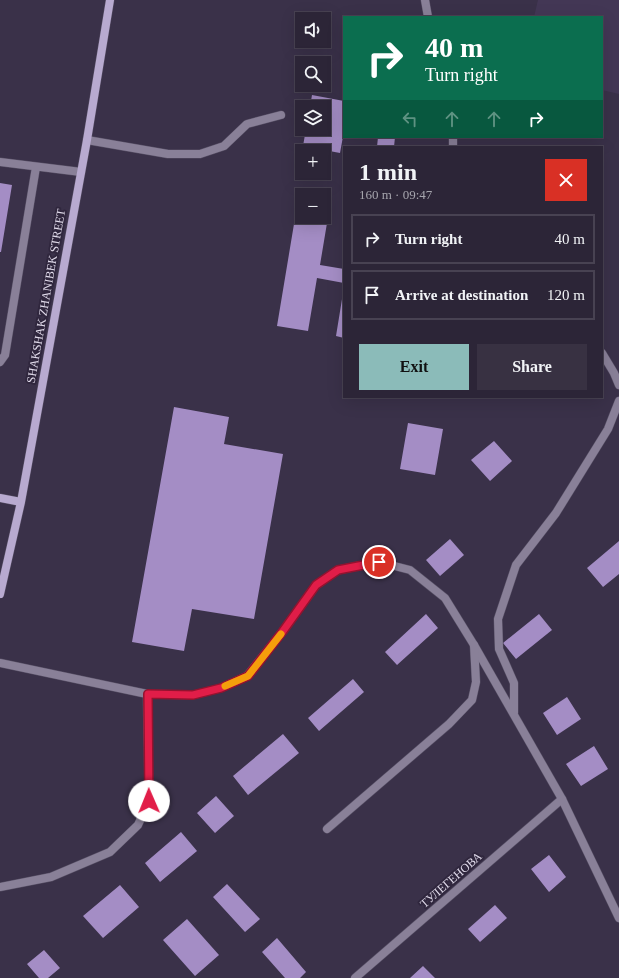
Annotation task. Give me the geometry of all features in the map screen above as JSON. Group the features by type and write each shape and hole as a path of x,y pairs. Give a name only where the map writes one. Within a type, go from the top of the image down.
{"main road":[{"name":"SHAKSHAK ZHANIBEK STREET","path":"0,594 21,502 87,140 110,0"},
{"path":"0,498 21,502"}],"street":[{"path":"425,0 428,16"},
{"path":"87,140 168,154 200,154 224,146 247,124 282,115"},
{"path":"0,162 81,172"},
{"path":"0,362 5,355 36,167"},
{"path":"603,355 619,385"},
{"path":"514,714 514,683 500,649 498,619 516,565 556,513 608,429 619,401"},
{"path":"0,663 148,694 193,695 221,688 248,676 316,585 338,570 379,562 410,570 445,598 474,645 562,799 619,918"},
{"path":"327,829 449,724 472,700 476,682 474,645"},
{"path":"0,887 51,877 110,852 138,825 149,801 148,694"},
{"name":"ТУЛЕГЕНОВА","path":"355,978 562,799"}],"shaded area":[{"path":"538,0 619,0 619,94 603,90 603,16 534,16"}],"building":[{"path":"312,95 343,101 343,136 340,153 331,151 331,144 303,144 305,136 331,136 331,100 311,100"},
{"path":"378,138 395,138 394,146 377,146"},
{"path":"0,183 12,185 1,252 0,252"},
{"path":"295,218 295,224 327,224 320,265 343,269 343,283 317,278 308,331 277,326"},
{"path":"343,293 343,338 336,336"},
{"path":"174,407 229,417 224,444 283,454 254,619 192,609 184,651 132,642"},
{"path":"408,423 443,429 435,475 400,469"},
{"path":"494,441 512,461 490,481 471,460"},
{"path":"450,539 464,555 440,576 426,560"},
{"path":"619,541 619,574 603,587 587,568"},
{"path":"426,614 438,628 397,665 385,652"},
{"path":"539,614 552,630 516,659 503,643"},
{"path":"353,679 364,692 319,731 308,718"},
{"path":"567,697 581,719 557,735 543,713"},
{"path":"283,734 299,753 248,795 233,776"},
{"path":"594,746 608,769 581,786 566,764"},
{"path":"216,796 234,816 215,833 197,813"},
{"path":"181,832 197,851 160,882 145,863"},
{"path":"549,855 566,877 549,892 531,869"},
{"path":"227,884 260,919 245,932 213,897"},
{"path":"120,885 139,907 103,938 83,916"},
{"path":"495,905 507,918 480,942 468,929"},
{"path":"187,919 219,955 195,976 163,940"},
{"path":"277,938 306,972 300,978 285,978 262,952"},
{"path":"44,950 60,968 48,978 39,978 27,964"},
{"path":"423,966 435,978 410,978"}],"slow traffic":[{"path":"225,686 248,676 281,634"}],"route":[{"path":"149,801 148,694 193,695 221,688 248,676 316,585 338,570 379,562"}]}
